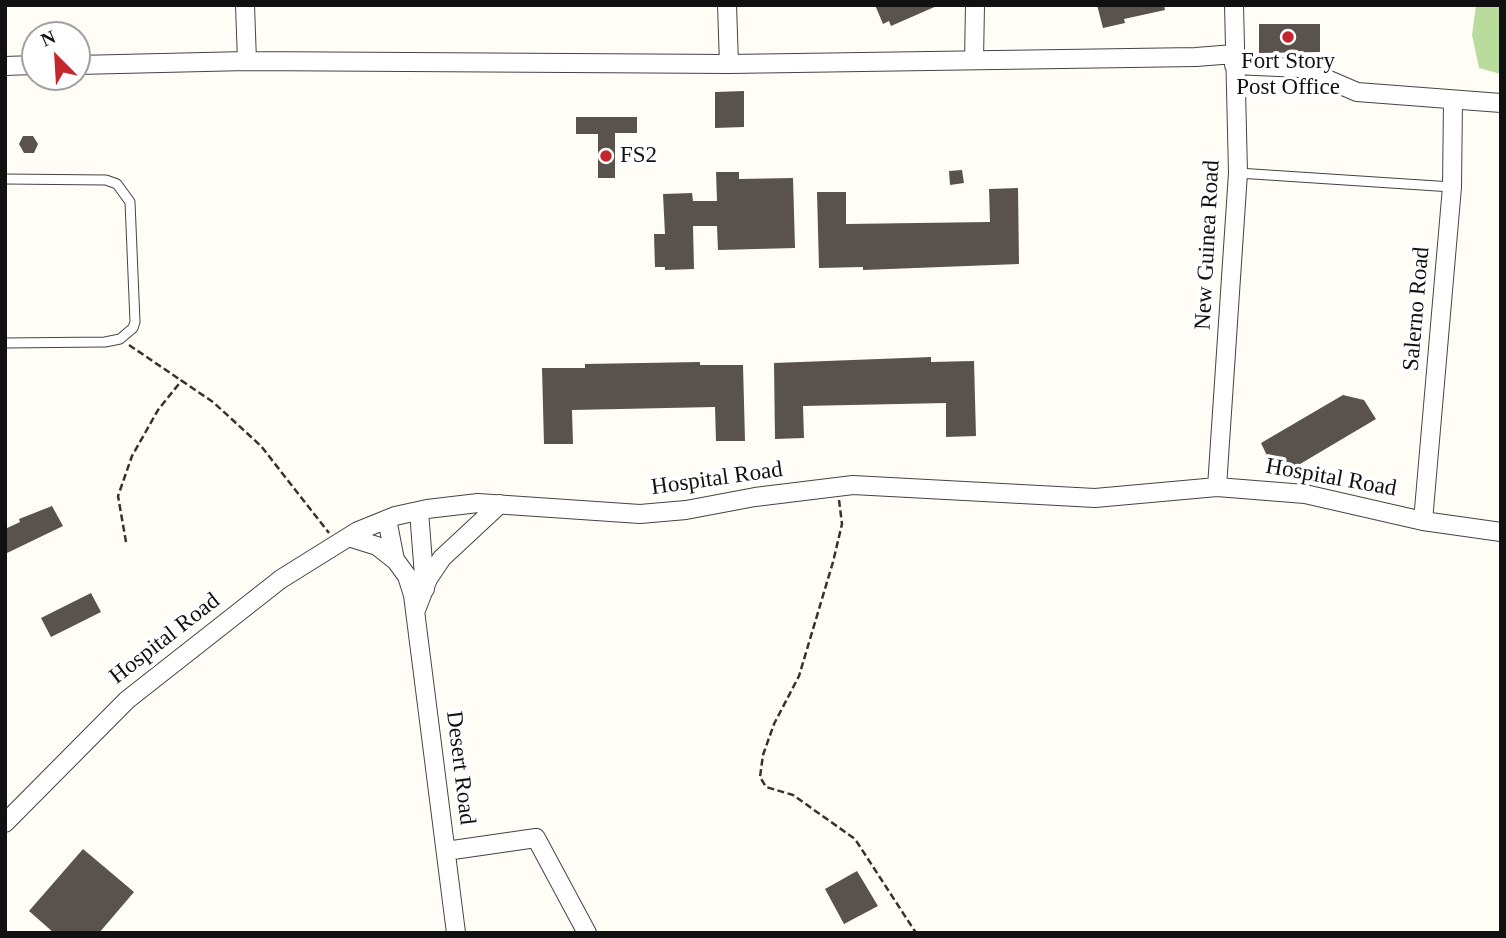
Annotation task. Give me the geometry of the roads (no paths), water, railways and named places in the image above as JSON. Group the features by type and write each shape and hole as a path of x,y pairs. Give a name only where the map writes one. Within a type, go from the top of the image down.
{"street":[{"path":"245,5 247,61"},
{"path":"727,5 729,64"},
{"path":"974,60 975,5"},
{"name":"New Guinea Road","path":"1217,487 1238,173 1234,5"},
{"path":"91,65 247,61 729,64 1234,60 1301,68 1357,92 1501,103"},
{"name":"Salerno Road","path":"1423,521 1452,187 1454,101"},
{"name":"Hospital Road","path":"5,823 127,700 281,579 343,540 387,519 419,511 478,503 640,514 687,510 755,497 853,485 1095,498 1217,487 1305,494 1423,521 1501,532"},
{"path":"416,610 442,558 500,504"},
{"path":"419,511 425,589"},
{"name":"Desert Road","path":"387,519 395,560 407,576 416,610 456,933"},
{"path":"343,540 377,546 395,560"},
{"path":"446,850 536,838 587,933"}],"lane":[{"path":"1238,173 1452,187"},
{"path":"5,179 106,180 117,184 130,202 135,322 133,328 120,339 5,343"}],"place":[{"name":"Fort Story Post Office","path":"1288,37"},
{"name":"FS2","path":"606,156"}]}
